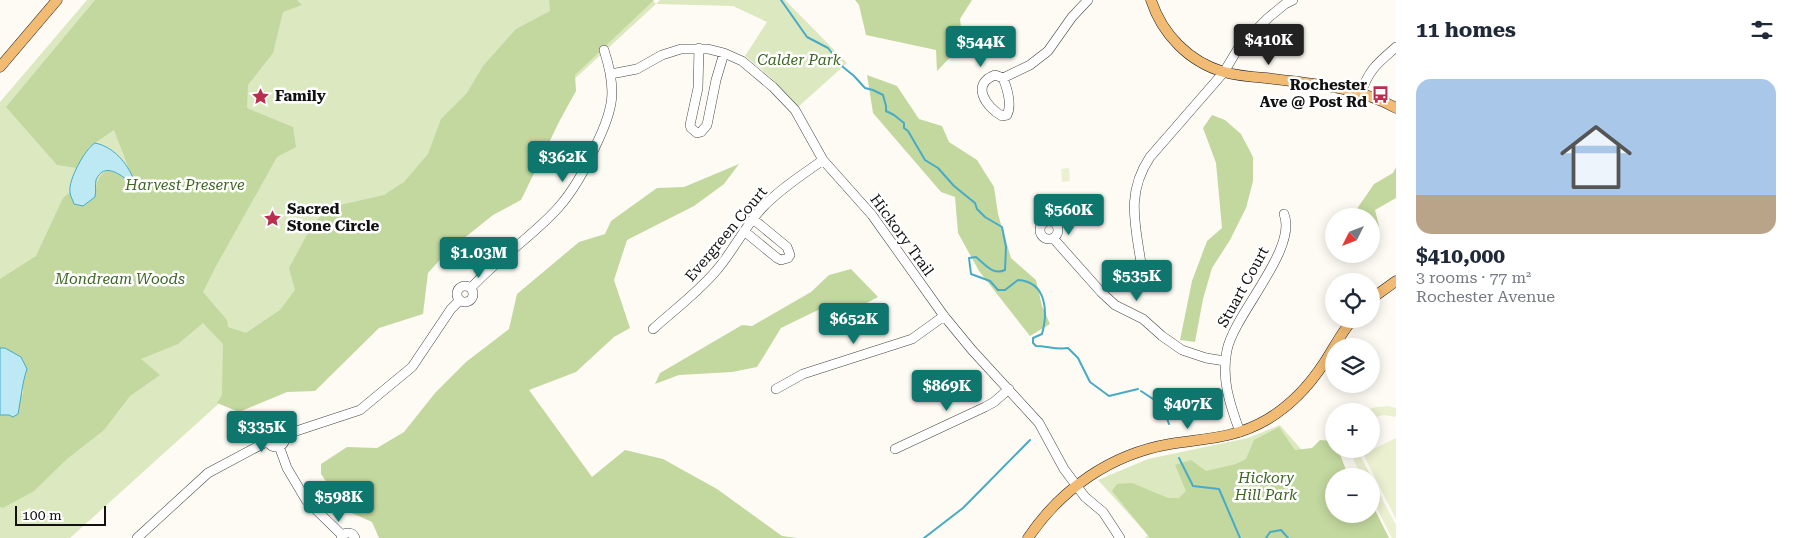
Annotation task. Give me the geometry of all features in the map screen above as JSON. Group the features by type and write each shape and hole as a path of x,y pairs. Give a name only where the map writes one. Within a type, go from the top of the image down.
{"main road":[{"path":"0,68 57,0"},
{"path":"1151,0 1163,27 1177,44 1203,64 1224,72 1330,86 1361,93 1396,108"},
{"path":"1380,293 1396,281"},
{"path":"1028,538 1046,514 1076,485 1110,464 1145,450 1168,445 1206,441 1240,432 1268,419 1293,401 1315,376 1347,328"}],"street":[{"path":"1003,78 1030,65 1048,51 1072,17 1088,0"},
{"path":"1140,263 1133,208 1134,192 1139,176 1150,157 1224,72 1239,47 1268,18 1292,0"},
{"path":"1361,93 1372,69 1396,47"},
{"path":"699,48 698,88 690,124 691,128 697,133 707,126 716,80 724,53"},
{"name":"Hickory Trail","path":"611,74 637,68 671,52 699,48 724,53 742,61 790,103 823,160 872,215 944,316 972,350 1039,423 1056,456 1076,485 1085,497 1103,512 1120,538"},
{"path":"284,434 360,410 412,367 451,309 460,300 466,302 470,300 473,294 471,288 550,216 574,188 608,120 612,101 611,74 604,50"},
{"name":"Evergreen Court","path":"653,329 716,271 744,231 772,198 823,160"},
{"name":"Stuart Court","path":"1240,432 1225,385 1226,360 1230,340 1234,329 1265,279 1282,246 1287,225 1284,214"},
{"path":"744,231 777,258 781,260 788,258 790,255 788,247 753,220"},
{"path":"1054,238 1101,292 1116,305 1143,319 1182,350 1206,358 1226,360"},
{"path":"776,389 803,374 906,341 922,333 944,316"},
{"path":"895,449 985,407 1009,389"},
{"path":"274,430 280,430 284,434 284,443 279,446 274,446 268,441 268,435 274,430"},
{"path":"137,538 208,473 268,441"},
{"path":"279,446 287,468 306,500 342,536 349,533 355,538"}],"green space":[{"name":"Harvest Preserve","path":"87,0 652,0 656,4 391,248 70,538 0,538 0,102"},
{"name":"Mondream Woods","path":"95,0 297,0 302,5 283,12 273,53 248,85 247,108 293,127 296,147 277,157 203,292 227,320 228,327 246,333 280,310 295,290 289,268 310,229 327,208 384,195 404,182 428,154 441,119 467,93 483,66 516,29 550,11 549,0 654,0 575,75 576,91 521,200 493,215 448,251 428,273 423,314 379,328 315,391 287,392 239,412 217,403 222,395 223,344 203,323 178,344 141,359 160,375 130,396 104,430 67,459 34,491 3,508 0,507 0,415 9,415 23,393 23,380 27,369 5,348 0,348 0,279 36,256 63,198 70,192 74,204 96,191 99,178 109,170 118,172 131,183 127,164 114,130 89,147 77,168 57,165 6,107"},
{"name":"Calder Park","path":"660,0 785,0 847,63 798,107 769,76 745,56 767,22 733,6 656,4"},
{"path":"855,0 972,0 960,19 963,44 937,71 936,50 866,35 859,5"},
{"path":"867,75 897,86 919,119 942,126 949,142 977,160 994,187 998,214 1011,258 1036,280 1042,306 1050,324 1030,336 979,271 958,233 955,197 941,192 873,113"},
{"path":"1212,115 1225,120 1241,134 1253,157 1253,181 1246,208 1230,240 1212,268 1203,299 1195,342 1180,340 1192,281 1207,241 1222,228 1216,163 1203,128"},
{"path":"739,164 724,184 694,206 627,240 614,280 630,328 614,337 576,372 529,390 592,477 625,450 663,459 717,489 782,536 798,538 379,538 372,522 345,510 321,474 321,464 347,447 377,448 404,432 435,393 466,362 509,329 517,294 579,242 605,234 611,221 657,188 684,187"},
{"path":"1396,167 1396,198 1378,208 1358,208 1374,184 1393,173"},
{"path":"1069,168 1070,181 1062,182 1061,169"},
{"path":"851,269 878,297 838,318 820,309 781,328 757,367 732,372 679,375 655,384 660,373 742,325 752,326 811,292 829,275"},
{"path":"1380,407 1396,408 1396,417 1380,416"},
{"name":"Hickory Hill Park","path":"1280,425 1307,456 1325,495 1325,523 1352,523 1382,538 1145,538 1148,535 1098,480 1148,459 1248,438"},
{"name":"Hickory Hill Park","path":"1279,427 1295,450 1312,448 1320,440 1325,440 1325,458 1341,458 1345,468 1325,468 1325,523 1380,523 1380,520 1389,538 1150,538 1112,491 1117,484 1132,483 1168,498 1179,498 1186,491 1175,465 1191,460 1206,471 1236,464 1246,459 1254,440"},
{"path":"1396,438 1396,519 1380,487 1380,468 1370,468 1365,458 1380,458 1380,446"},
{"path":"1353,458 1362,458 1367,468 1357,468"},
{"path":"1380,495 1396,525 1396,538 1392,538 1380,515"}],"water":[{"path":"95,143 114,152 128,168 134,180 131,183 113,171 103,171 96,180 95,197 83,206 74,204 70,194 70,187 74,173 82,158"},
{"path":"0,348 5,348 21,357 27,369 18,414 13,417 0,415"}],"waterway":[{"path":"781,0 807,37 828,48 843,67 865,88 883,95 886,111 904,123 904,128 908,131 925,160 938,168 954,186 975,203 977,209 985,217 1002,227 1006,247 1005,270 993,270 976,257 969,258 971,274 990,281 998,290 1005,290 1018,280 1035,286 1043,300 1045,317 1042,334 1033,338 1033,343 1036,346 1059,349 1068,348 1078,358 1090,382 1109,396 1138,389"},
{"path":"1141,391 1162,405 1169,424"},
{"path":"924,538 963,508 1030,440"},
{"path":"1179,458 1193,486 1219,489 1240,538"},
{"path":"1266,538 1270,532 1281,530 1288,538"}],"place":[{"name":"Rochester Ave @ Post Rd","path":"1381,94"},
{"name":"Family","path":"261,96"},
{"name":"Sacred Stone Circle","path":"273,218"}]}
